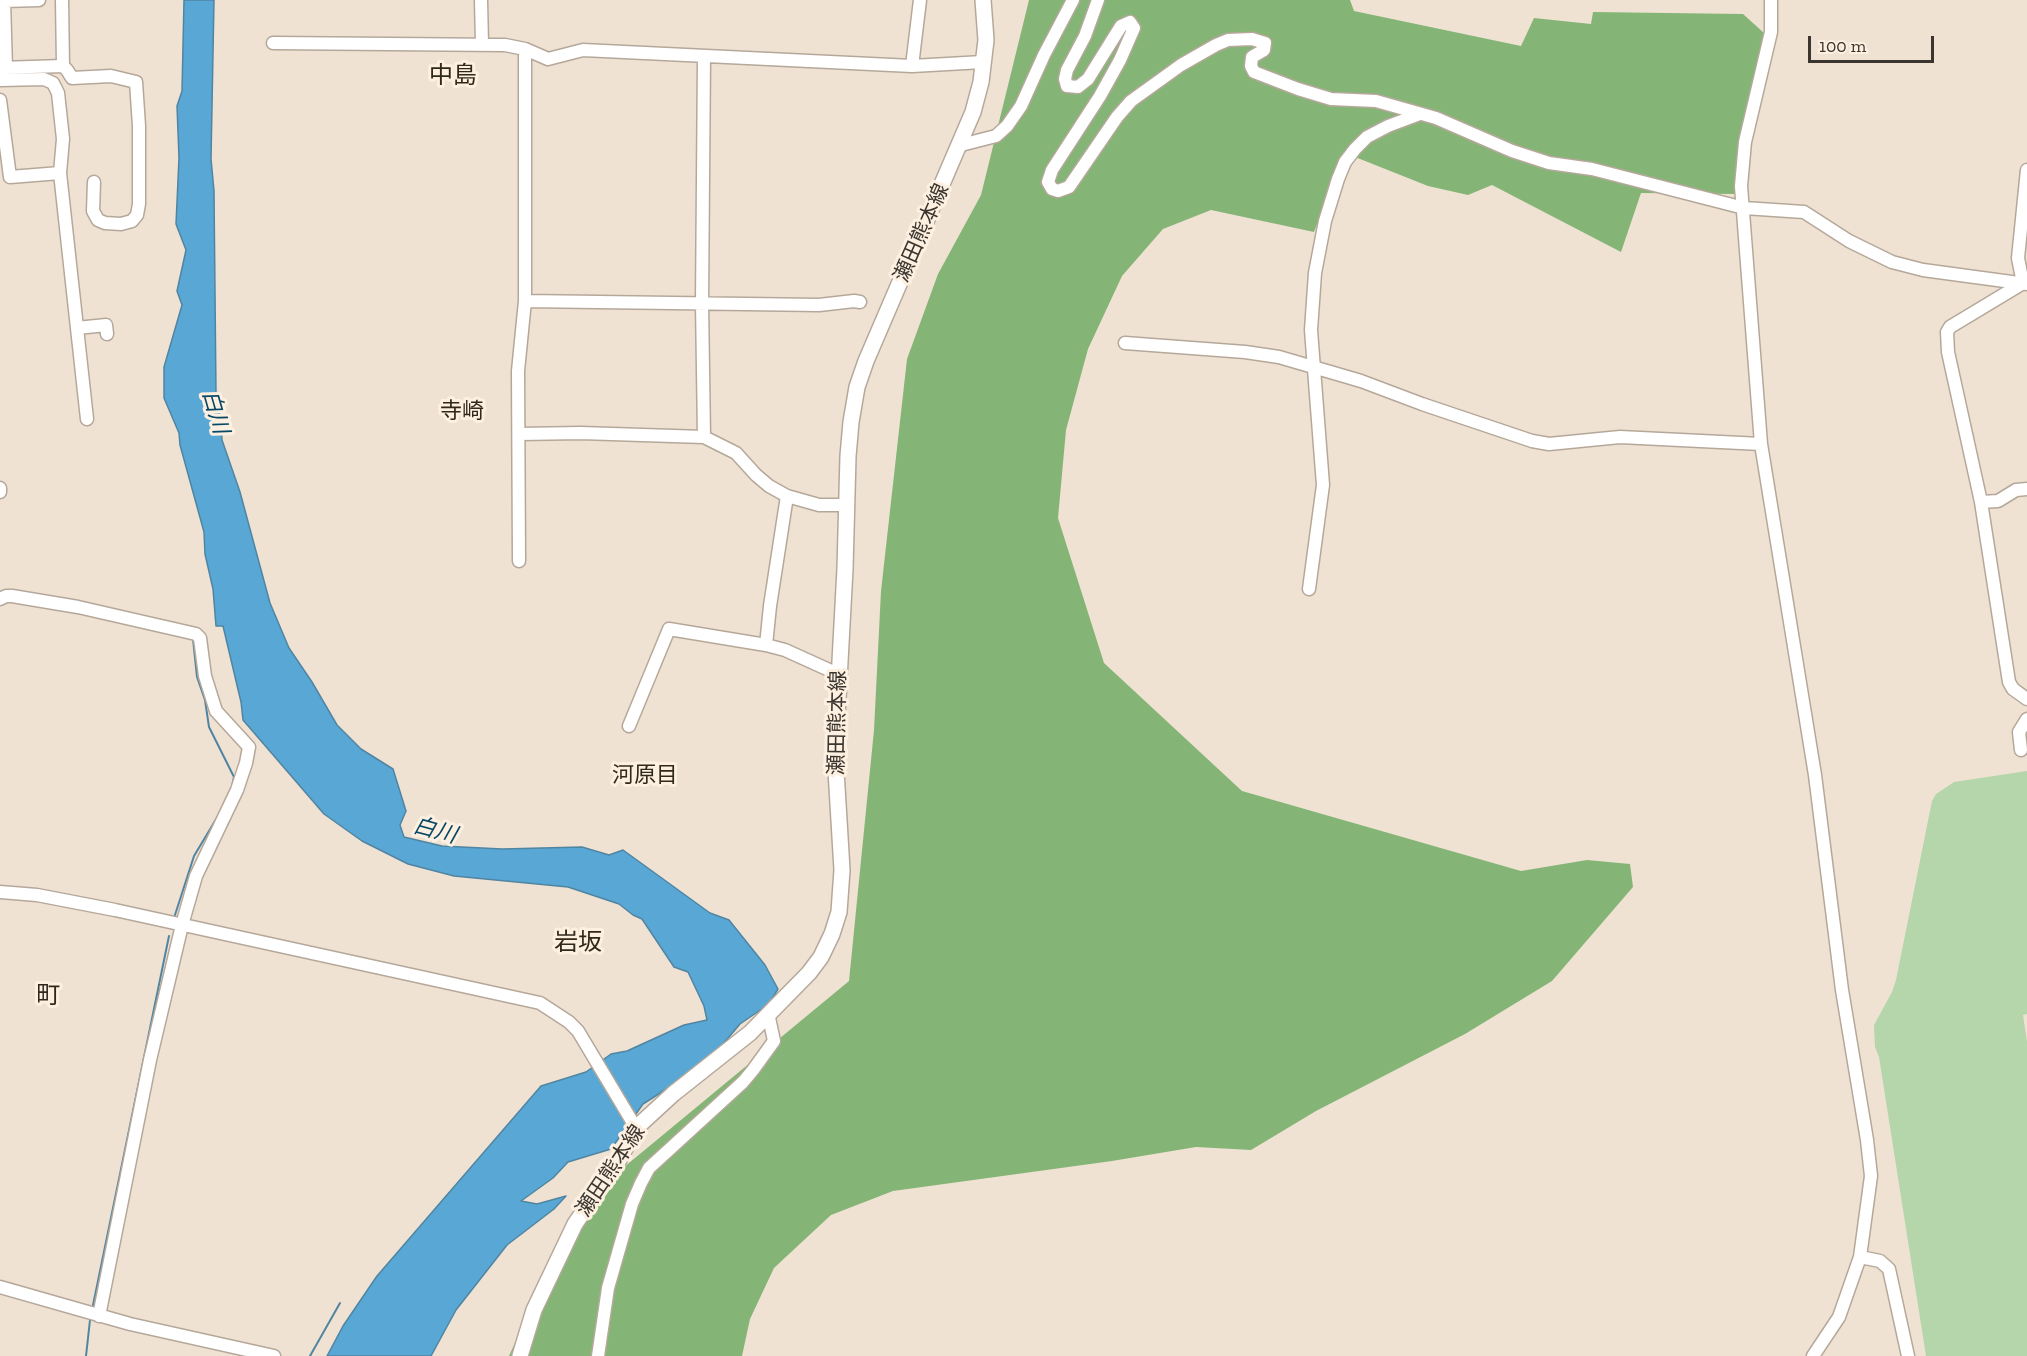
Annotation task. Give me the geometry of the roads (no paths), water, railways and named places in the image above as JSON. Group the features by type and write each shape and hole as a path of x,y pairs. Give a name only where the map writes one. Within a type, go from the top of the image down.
{"main road":[{"name":"瀬田熊本線","path":"520,1356 534,1310 575,1224 620,1158 634,1125 750,1033 809,973 821,957 832,934 839,912 842,870 835,754 848,456 857,387 973,112 981,81 986,40 983,0"}],"street":[{"path":"39,0 4,1 3,68 63,66"},
{"path":"62,0 63,66 72,78 111,76 136,82 139,126 139,204 132,220 121,224 105,224 98,220 93,211 94,182"},
{"path":"481,0 482,44"},
{"path":"912,66 920,0"},
{"path":"961,145 996,135 1007,126 1021,106 1044,55 1073,0"},
{"path":"1098,0 1085,36 1067,70 1065,79 1067,86 1078,87 1088,79 1121,26 1130,22 1134,28 1100,96 1053,170 1048,182 1052,189 1058,191 1069,186 1117,117 1131,101 1216,45 1228,40 1252,39 1265,43 1264,50 1252,57 1251,66 1254,72 1298,89 1330,99 1376,101 1436,118 1512,151 1549,163 1592,169 1744,208 1804,212 1849,241 1892,262 1923,270 2025,284"},
{"path":"1771,0 1771,32 1745,142 1741,186 1761,444 1815,774 1842,990 1871,1176 1860,1257 1839,1317 1813,1356"},
{"path":"273,43 505,45 548,59 583,50 912,66 983,62"},
{"path":"519,561 518,371 525,301 525,50"},
{"path":"704,56 702,303 704,438"},
{"path":"0,80 44,79 53,83 58,93 63,139 60,173 87,419"},
{"path":"0,100 10,177 60,173"},
{"path":"1309,589 1323,485 1311,330 1315,273 1325,221 1338,179 1350,155 1367,138 1388,126 1420,114"},
{"path":"2025,284 2018,258 2027,170"},
{"path":"2025,284 1950,327 1947,333 1948,352 1981,502 2010,682 2013,689 2027,699"},
{"path":"525,301 819,305 860,302"},
{"path":"77,328 106,325 107,334"},
{"path":"1125,343 1245,352 1279,357 1314,366 1532,441 1549,444 1620,437 1761,444"},
{"path":"519,434 581,433 704,438 736,453 769,486 788,496 819,505 847,505"},
{"path":"1981,502 1998,501 2016,490 2027,489"},
{"path":"766,645 788,496"},
{"path":"0,599 12,596 78,607 196,634 200,638 205,676 216,711 250,750 237,790 196,876 182,925 150,1060 99,1316"},
{"path":"629,726 669,629 785,650 838,674"},
{"path":"2021,750 2019,732 2027,718"},
{"path":"0,892 37,895 540,1003 569,1022 578,1031 634,1125"},
{"path":"598,1356 608,1288 632,1204 641,1183 649,1168 743,1082 753,1070 774,1041 768,1013"},
{"path":"1860,1257 1880,1261 1889,1269 1908,1356"},
{"path":"0,1287 99,1316 274,1356"}],"water":[{"name":"白川","path":"184,0 214,0 211,159 214,191 216,394 222,440 240,492 270,603 289,648 337,725 361,749 393,769 406,811 400,825 404,837 442,846 502,849 582,847 609,855 623,850 710,913 729,920 765,965 778,989 769,1004 740,1024 707,1063 643,1104 611,1149 568,1162 553,1178 521,1201 537,1204 566,1196 554,1209 507,1245 456,1310 431,1356 327,1356 343,1326 377,1276 541,1086 586,1072 611,1054 627,1051 684,1025 707,1020 704,1006 688,972 674,967 642,919 619,904 568,887 454,876 408,864 362,841 324,814 243,720 223,626 216,626 204,532 180,445 179,433 164,398 164,367 182,305 177,291 186,250 176,224 179,158 177,106 182,91"}],"waterway":[{"path":"193,639 197,677 205,700 209,727 234,777 232,787"},
{"path":"174,918 194,856 218,816"},
{"path":"92,1310 169,936"},
{"path":"310,1356 340,1303"},
{"path":"86,1356 90,1320"}],"district":[{"name":"中島","path":"453,76"},
{"name":"寺崎","path":"462,412"},
{"name":"河原目","path":"645,776"},
{"name":"岩坂","path":"578,943"},
{"name":"町","path":"48,996"}]}
